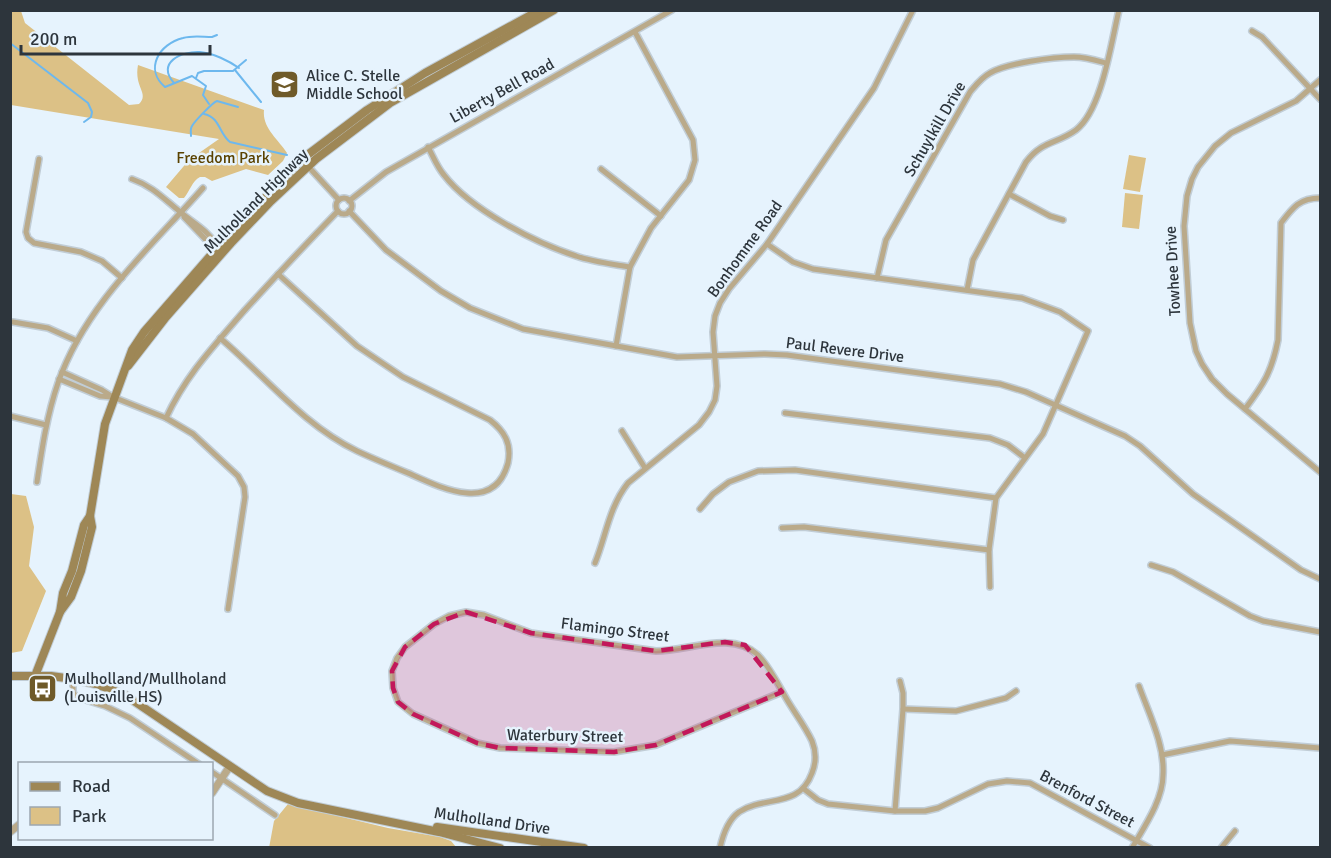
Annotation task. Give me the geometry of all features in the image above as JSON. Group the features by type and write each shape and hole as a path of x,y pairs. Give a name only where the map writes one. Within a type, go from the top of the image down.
{"main road":[{"name":"Mulholland Highway","path":"35,676 60,612 71,597 81,571 93,526 90,516 100,443 113,397 126,367 139,354 220,250 302,159 367,110 425,73 540,10"},
{"name":"Mulholland Highway","path":"220,250 307,165 390,103 554,10"},
{"name":"Mulholland Drive","path":"10,676 73,679 96,684 125,696 267,791 288,800 500,848"},
{"name":"Mulholland Drive","path":"397,823 584,848"}],"street":[{"name":"Liberty Bell Road","path":"350,201 386,172 428,147 672,10"},
{"name":"Bonhomme Road","path":"595,563 618,495 645,468 699,425 709,412 715,399 717,386 713,332 715,316 720,303 767,244 874,88 913,10"},
{"path":"967,291 973,260 1034,152 1074,132 1092,111 1099,94 1119,10"},
{"path":"1252,31 1262,37 1320,99"},
{"path":"616,346 630,267 651,228 689,180 695,160 693,140 634,32"},
{"name":"Schuylkill Drive","path":"877,278 886,240 970,92 979,81 1007,66 1061,58 1084,58 1106,63"},
{"name":"Towhee Drive","path":"1320,80 1296,101 1231,133 1215,146 1198,167 1187,196 1184,226 1192,336 1196,351 1212,379 1320,472"},
{"path":"428,147 442,173 454,187 493,216 526,235 577,257 630,267"},
{"path":"39,159 26,232 28,238 34,243 81,252 102,261 122,278"},
{"path":"307,165 339,200"},
{"path":"601,169 661,216"},
{"path":"132,179 145,183 201,227 213,238 220,250"},
{"path":"36,482 46,425 59,379 77,341 94,313 122,278 203,188"},
{"path":"1009,194 1050,216 1063,220"},
{"path":"345,198 350,201 349,211 342,213 338,211 336,204 339,200 345,198"},
{"path":"1245,409 1266,381 1277,347 1281,223 1291,208 1307,198 1320,198"},
{"path":"166,418 194,368 338,211"},
{"name":"Paul Revere Drive","path":"349,211 386,250 415,273 470,308 523,329 677,357 787,355 1000,384 1026,392 1125,436 1140,446 1193,494 1301,570 1320,579"},
{"path":"767,244 803,267 1022,298 1041,303 1060,312 1088,331 1043,434 996,498 989,550 990,587"},
{"path":"220,338 296,409 325,432 356,451 441,488 460,493 474,494 489,489 506,471 509,448 502,429 490,420 403,377 357,346 278,274"},
{"path":"13,322 48,328 77,341"},
{"path":"62,372 113,397 166,418 193,434 238,476 244,487 245,497 228,609"},
{"path":"59,379 100,396 113,397"},
{"path":"785,413 990,438 1008,445 1025,458"},
{"path":"10,416 46,425"},
{"path":"622,431 645,468"},
{"path":"700,509 713,494 729,483 758,471 795,470 996,498"},
{"path":"782,528 804,527 989,550"},
{"path":"1151,565 1173,572 1250,616 1320,632"},
{"name":"Flamingo Street","path":"393,688 392,671 405,647 434,624 449,616 466,612 484,615 531,633 656,651 673,651 725,642 745,645 759,657 813,742 815,756 813,770 804,789"},
{"path":"73,679 73,692 76,697 105,706 130,718 196,762"},
{"path":"895,811 903,709 900,681"},
{"path":"1132,848 1157,801 1164,777 1162,754 1139,686"},
{"name":"Waterbury Street","path":"393,688 398,702 413,714 477,743 500,748 614,752 656,745 782,693"},
{"path":"903,709 956,711 1006,698 1016,692"},
{"path":"1162,754 1230,741 1320,748"},
{"path":"213,792 230,766"},
{"path":"213,773 275,815"},
{"name":"Brenford Street","path":"804,789 818,800 828,804 913,812 938,808 988,784 1007,781 1030,783 1150,848"},
{"path":"720,848 725,829 738,812 790,797 804,789"},
{"path":"1221,848 1235,831"},
{"path":"485,846 486,835"}],"highlighted area":[{"path":"466,612 531,633 656,651 725,642 745,645 782,692 656,745 614,752 500,748 477,743 413,714 398,702 393,688 392,671 405,647 434,624"}],"green space":[{"name":"Freedom Park","path":"10,11 21,11 25,23 129,105 139,104 142,98 138,65 264,110 268,128 287,153 283,161 268,175 246,169 212,181 200,177 184,198 179,198 166,187 189,160 219,139 11,105"},
{"path":"1129,155 1146,158 1140,192 1123,189"},
{"path":"1125,193 1143,195 1139,229 1122,227"},
{"path":"11,494 26,496 34,527 29,566 46,591 22,651 11,653"},
{"path":"288,804 388,828 440,837 451,841 456,847 269,848 274,821"}],"waterway":[{"path":"209,104 203,95 206,86 192,76 165,87 159,80 155,65 161,51 174,41 194,36 217,35"},
{"path":"10,43 88,103 92,112 91,117 84,122"},
{"path":"174,83 169,76 169,64 179,56 193,52 210,54 239,68"},
{"path":"196,78 198,73 204,71 233,71 246,60"},
{"path":"235,70 261,102"},
{"path":"191,136 193,124 215,102 238,107"},
{"path":"204,114 216,122 230,142 287,155"}],"place":[{"name":"Alice C. Stelle Middle School","path":"285,85"},
{"name":"Mulholland/Mullholand (Louisville HS)","path":"43,688"}]}
